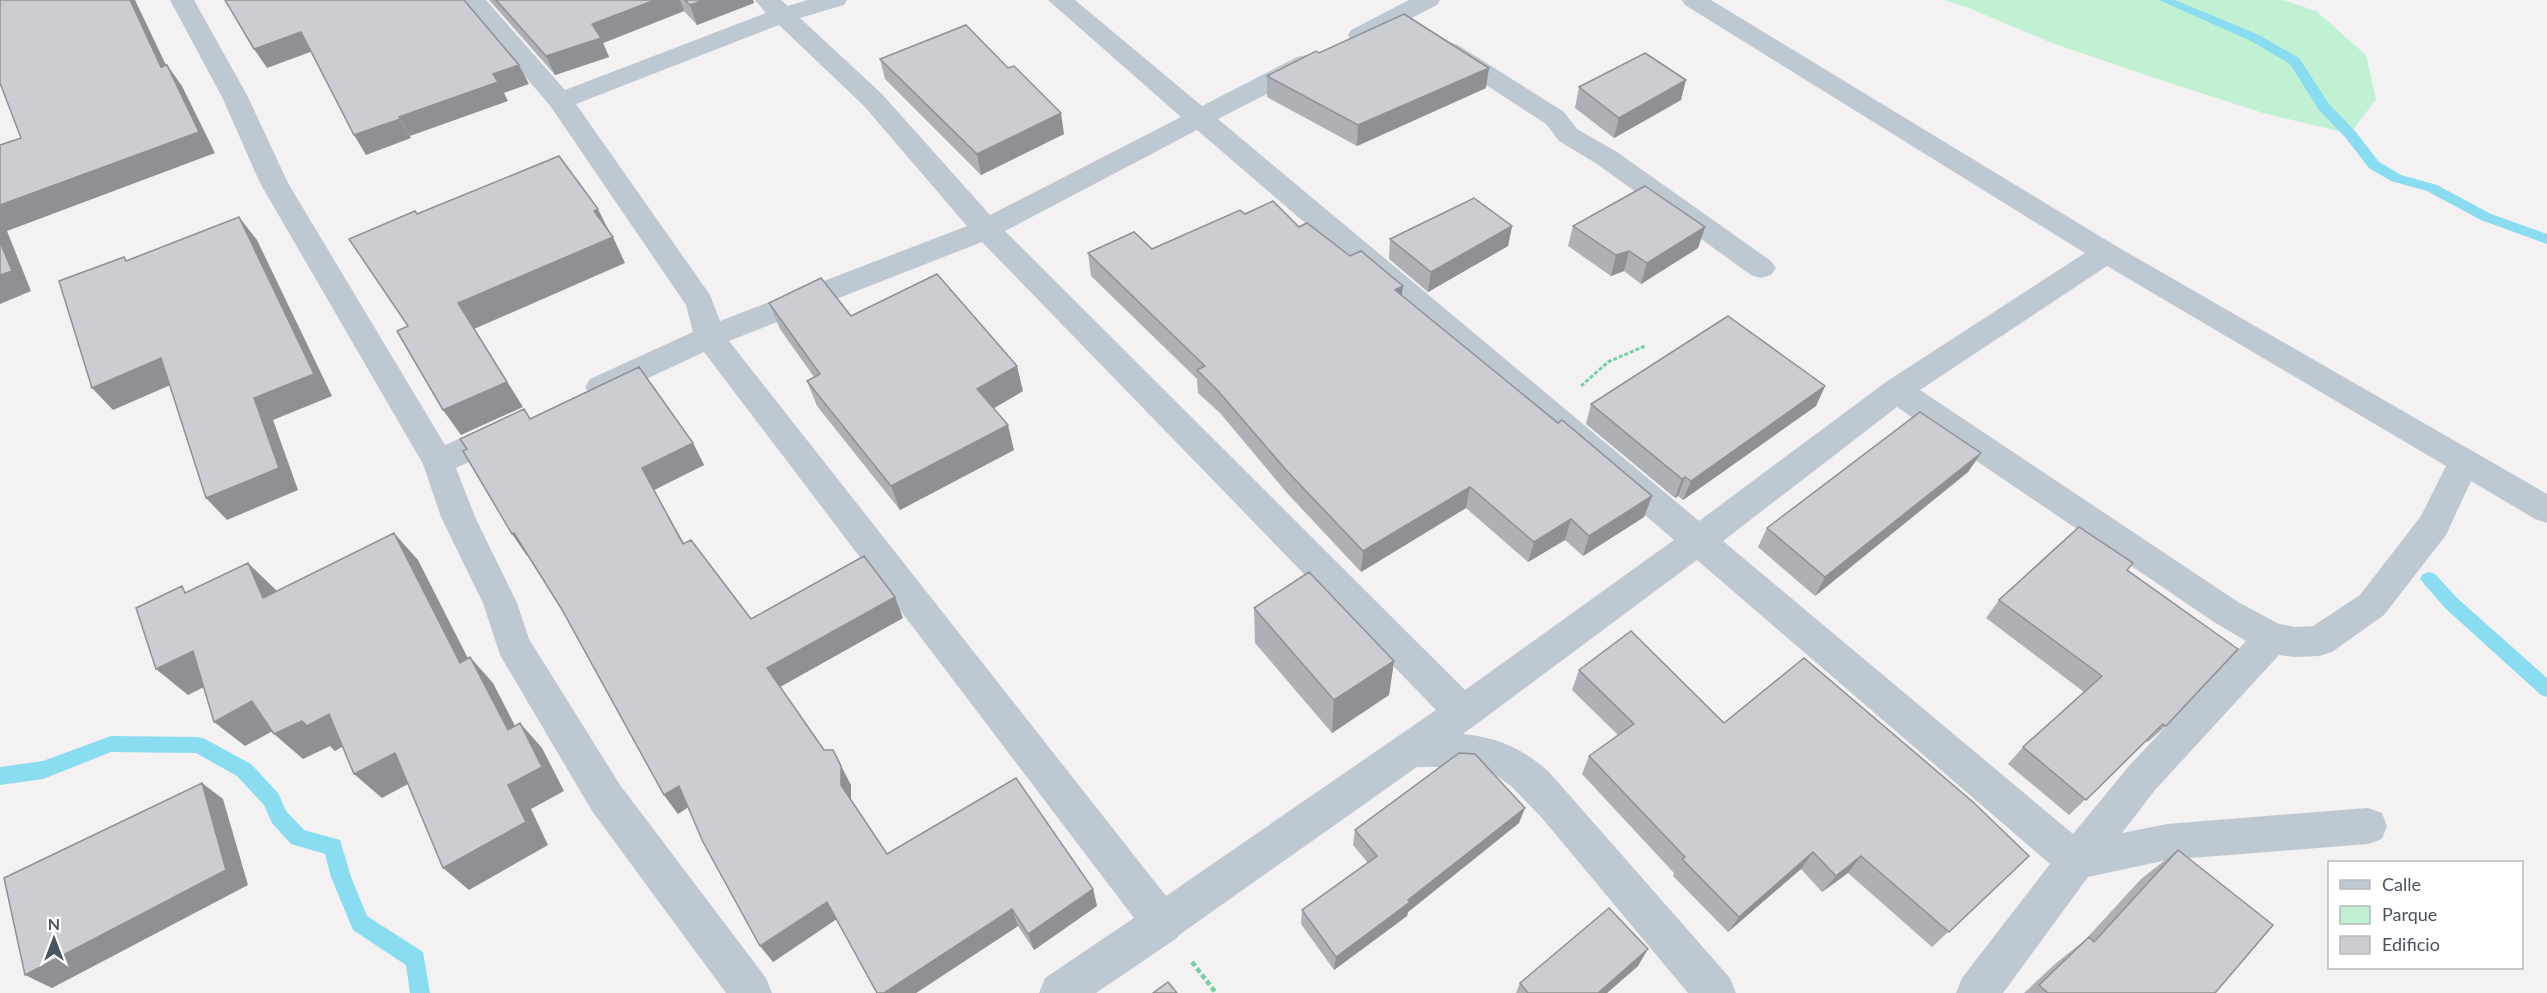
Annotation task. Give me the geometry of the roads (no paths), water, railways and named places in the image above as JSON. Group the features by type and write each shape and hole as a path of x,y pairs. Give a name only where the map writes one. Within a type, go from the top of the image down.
{"street":[{"path":"182,0 235,97 274,183 438,462 458,517 500,603 513,644 606,798 751,993"},
{"path":"473,0 560,101 700,303 710,338 1163,924"},
{"path":"560,101 775,8 835,0"},
{"path":"1060,0 2076,861"},
{"path":"579,397 710,338 986,229 1198,117 1428,0"},
{"path":"1694,0 2106,253 2547,510"},
{"path":"775,8 873,100 986,229 1462,712"},
{"path":"1397,17 1555,118 1568,135 1607,158 1761,268"},
{"path":"1060,993 1163,924 1411,750 1698,541 1897,390 2106,253"},
{"path":"1897,390 1943,424 2226,612 2272,638 2295,642 2319,641 2372,605 2434,525 2464,461"},
{"path":"438,462 536,417"},
{"path":"1977,993 2025,932 2076,861 2142,778 2272,638"},
{"path":"1411,750 1467,751 1487,754 1509,762 1563,814 1715,993"},
{"path":"2076,861 2167,842 2368,826"}],"waterway":[{"path":"2165,0 2255,38 2295,61 2324,107 2350,134 2374,165 2396,178 2432,188 2486,217 2547,239"},
{"path":"2429,579 2451,603 2547,689"},
{"path":"0,776 43,770 111,744 198,745 244,770 271,799 279,817 298,838 333,847 341,877 360,923 416,959 420,993"}]}
